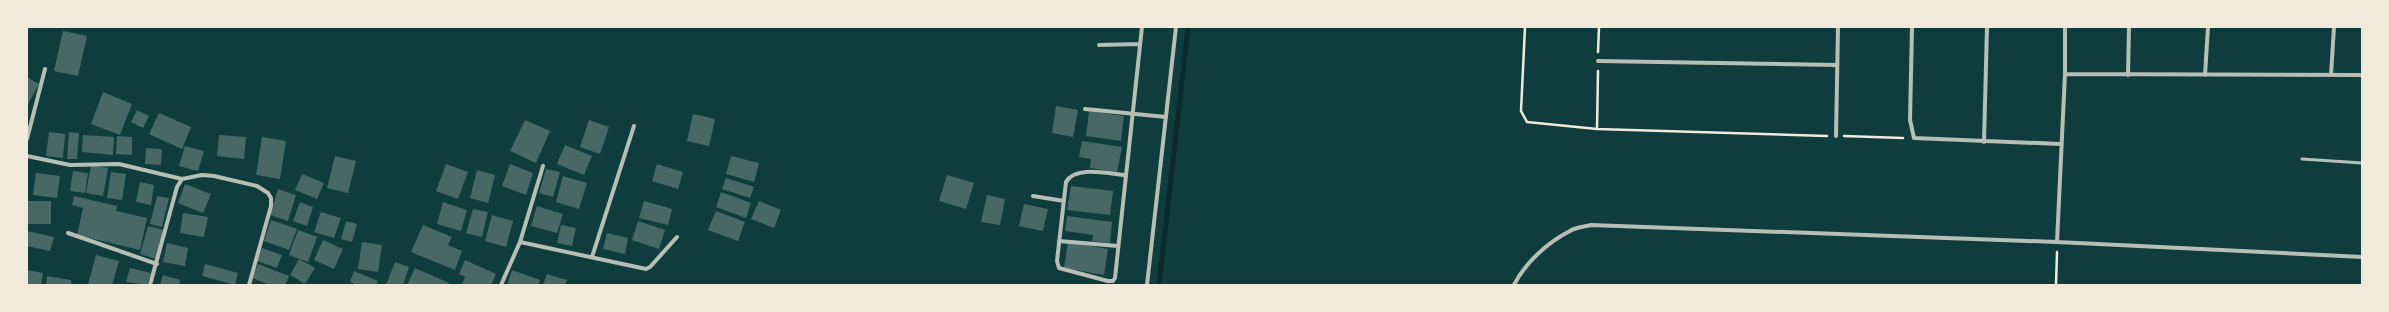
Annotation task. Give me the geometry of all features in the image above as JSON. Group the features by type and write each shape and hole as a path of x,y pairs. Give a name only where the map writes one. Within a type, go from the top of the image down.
{"street":[{"path":"1126,175 1073,174 1066,182 1057,261 1059,268 1110,281 1115,278 1142,27"},
{"path":"1147,285 1176,27"},
{"path":"1836,136 1838,27"},
{"path":"1912,27 1910,120 1914,138 2061,144"},
{"path":"1984,142 1987,27"},
{"path":"2057,242 2065,74 2065,27"},
{"path":"2128,75 2129,27"},
{"path":"2206,75 2208,27"},
{"path":"2332,75 2334,27"},
{"path":"1099,45 1140,44"},
{"path":"1598,61 1837,65"},
{"path":"27,139 44,69"},
{"path":"2065,74 2362,75"},
{"path":"1085,109 1166,117"},
{"path":"592,257 634,126"},
{"path":"27,156 70,165 119,164 182,179 202,175 214,176 257,186 271,198 271,206 248,285"},
{"path":"501,285 520,242 543,166"},
{"path":"150,285 158,264 177,187 182,179"},
{"path":"1032,196 1064,201"},
{"path":"1514,285 1518,276 1534,257 1555,240 1571,230 1591,226 2057,242 2362,258"},
{"path":"68,233 158,264"},
{"path":"520,242 649,268 677,237"},
{"path":"1059,241 1118,246"}],"lane":[{"path":"2302,159 2362,163"}],"path":[{"path":"1526,27 1521,111 1527,122 1597,129 1914,138"},
{"path":"1597,129 1599,27"},
{"path":"2056,285 2057,242"}],"building":[{"path":"63,31 87,36 78,76 54,71"},
{"path":"27,77 39,84 27,106"},
{"path":"103,92 132,104 120,135 91,124"},
{"path":"1056,106 1078,110 1073,137 1052,133"},
{"path":"137,110 149,116 143,128 131,122"},
{"path":"1089,111 1124,116 1121,141 1086,136"},
{"path":"159,113 191,127 182,149 149,134"},
{"path":"693,114 715,119 709,146 687,141"},
{"path":"525,120 550,131 536,163 510,151"},
{"path":"589,120 609,127 600,154 580,147"},
{"path":"49,132 65,134 63,158 46,156"},
{"path":"69,132 79,133 77,159 67,159"},
{"path":"83,135 114,137 113,155 82,152"},
{"path":"219,135 246,137 244,159 217,156"},
{"path":"117,136 132,137 132,155 116,154"},
{"path":"262,137 286,141 280,179 256,175"},
{"path":"1082,141 1122,147 1117,172 1090,168 1091,159 1079,157"},
{"path":"565,145 592,156 584,175 557,164"},
{"path":"185,146 204,151 198,171 179,166"},
{"path":"146,148 162,149 161,165 145,164"},
{"path":"335,156 356,161 348,193 327,188"},
{"path":"731,156 759,163 754,182 726,174"},
{"path":"446,164 468,172 458,199 436,191"},
{"path":"510,164 533,173 526,195 502,186"},
{"path":"657,164 683,172 678,189 652,181"},
{"path":"91,165 108,168 103,196 86,193"},
{"path":"546,169 560,172 553,197 539,193"},
{"path":"477,170 495,175 488,203 470,198"},
{"path":"73,171 88,173 85,193 70,191"},
{"path":"111,172 126,174 122,200 107,198"},
{"path":"36,173 60,176 57,198 33,195"},
{"path":"302,174 324,183 317,199 295,190"},
{"path":"947,175 974,183 966,209 939,201"},
{"path":"563,176 587,183 579,209 556,202"},
{"path":"726,178 754,187 750,198 722,189"},
{"path":"140,182 154,185 151,205 136,202"},
{"path":"185,184 211,194 203,213 178,203"},
{"path":"1071,186 1113,191 1110,215 1067,210"},
{"path":"278,189 296,195 288,221 270,215"},
{"path":"721,192 751,203 746,218 716,207"},
{"path":"987,195 1005,199 1000,225 981,222"},
{"path":"74,196 117,206 116,211 147,218 140,250 77,235 83,208 72,205"},
{"path":"157,196 169,198 162,227 150,224"},
{"path":"28,201 51,201 51,224 28,224"},
{"path":"644,201 672,209 668,225 639,218"},
{"path":"759,201 781,210 774,228 751,219"},
{"path":"300,202 313,207 307,226 293,221"},
{"path":"443,202 467,210 461,231 437,224"},
{"path":"1024,204 1048,209 1043,231 1019,226"},
{"path":"537,206 563,214 557,233 531,226"},
{"path":"473,209 488,212 482,237 466,233"},
{"path":"716,211 745,222 738,241 708,230"},
{"path":"321,212 341,218 334,238 314,232"},
{"path":"183,213 208,217 204,237 180,233"},
{"path":"492,215 513,221 506,247 485,241"},
{"path":"1067,216 1112,222 1110,243 1092,241 1093,235 1065,231"},
{"path":"271,220 297,229 289,250 264,241"},
{"path":"346,221 357,224 352,242 341,239"},
{"path":"638,221 665,230 659,249 632,240"},
{"path":"423,225 452,237 448,245 462,251 455,270 411,252"},
{"path":"561,225 576,228 572,246 557,243"},
{"path":"148,226 164,230 156,259 140,254"},
{"path":"298,230 317,237 308,262 289,255"},
{"path":"27,231 54,237 50,251 27,246"},
{"path":"607,233 628,238 625,254 603,249"},
{"path":"323,240 343,249 334,269 314,260"},
{"path":"362,242 382,245 378,272 358,269"},
{"path":"1068,242 1108,249 1104,275 1064,268"},
{"path":"167,243 188,248 185,266 163,262"},
{"path":"262,248 282,255 277,268 257,261"},
{"path":"96,255 119,261 112,285 88,285"},
{"path":"299,259 315,268 305,284 290,275"},
{"path":"465,260 496,274 491,285 462,285 465,277 459,274"},
{"path":"395,262 409,267 403,285 386,285"},
{"path":"205,264 238,273 235,285 202,276"},
{"path":"258,264 289,276 285,285 270,285 252,278"},
{"path":"130,268 151,273 147,285 126,282"},
{"path":"415,268 449,283 448,285 407,285"},
{"path":"27,270 43,273 41,285 27,285"},
{"path":"512,270 540,280 538,285 507,285"},
{"path":"354,271 378,281 376,285 357,285 350,282"},
{"path":"547,274 567,280 565,285 543,285"},
{"path":"163,275 180,280 179,285 160,285"},
{"path":"47,276 71,280 71,285 46,285"}],"waterway":[{"path":"1159,285 1188,27"}]}
